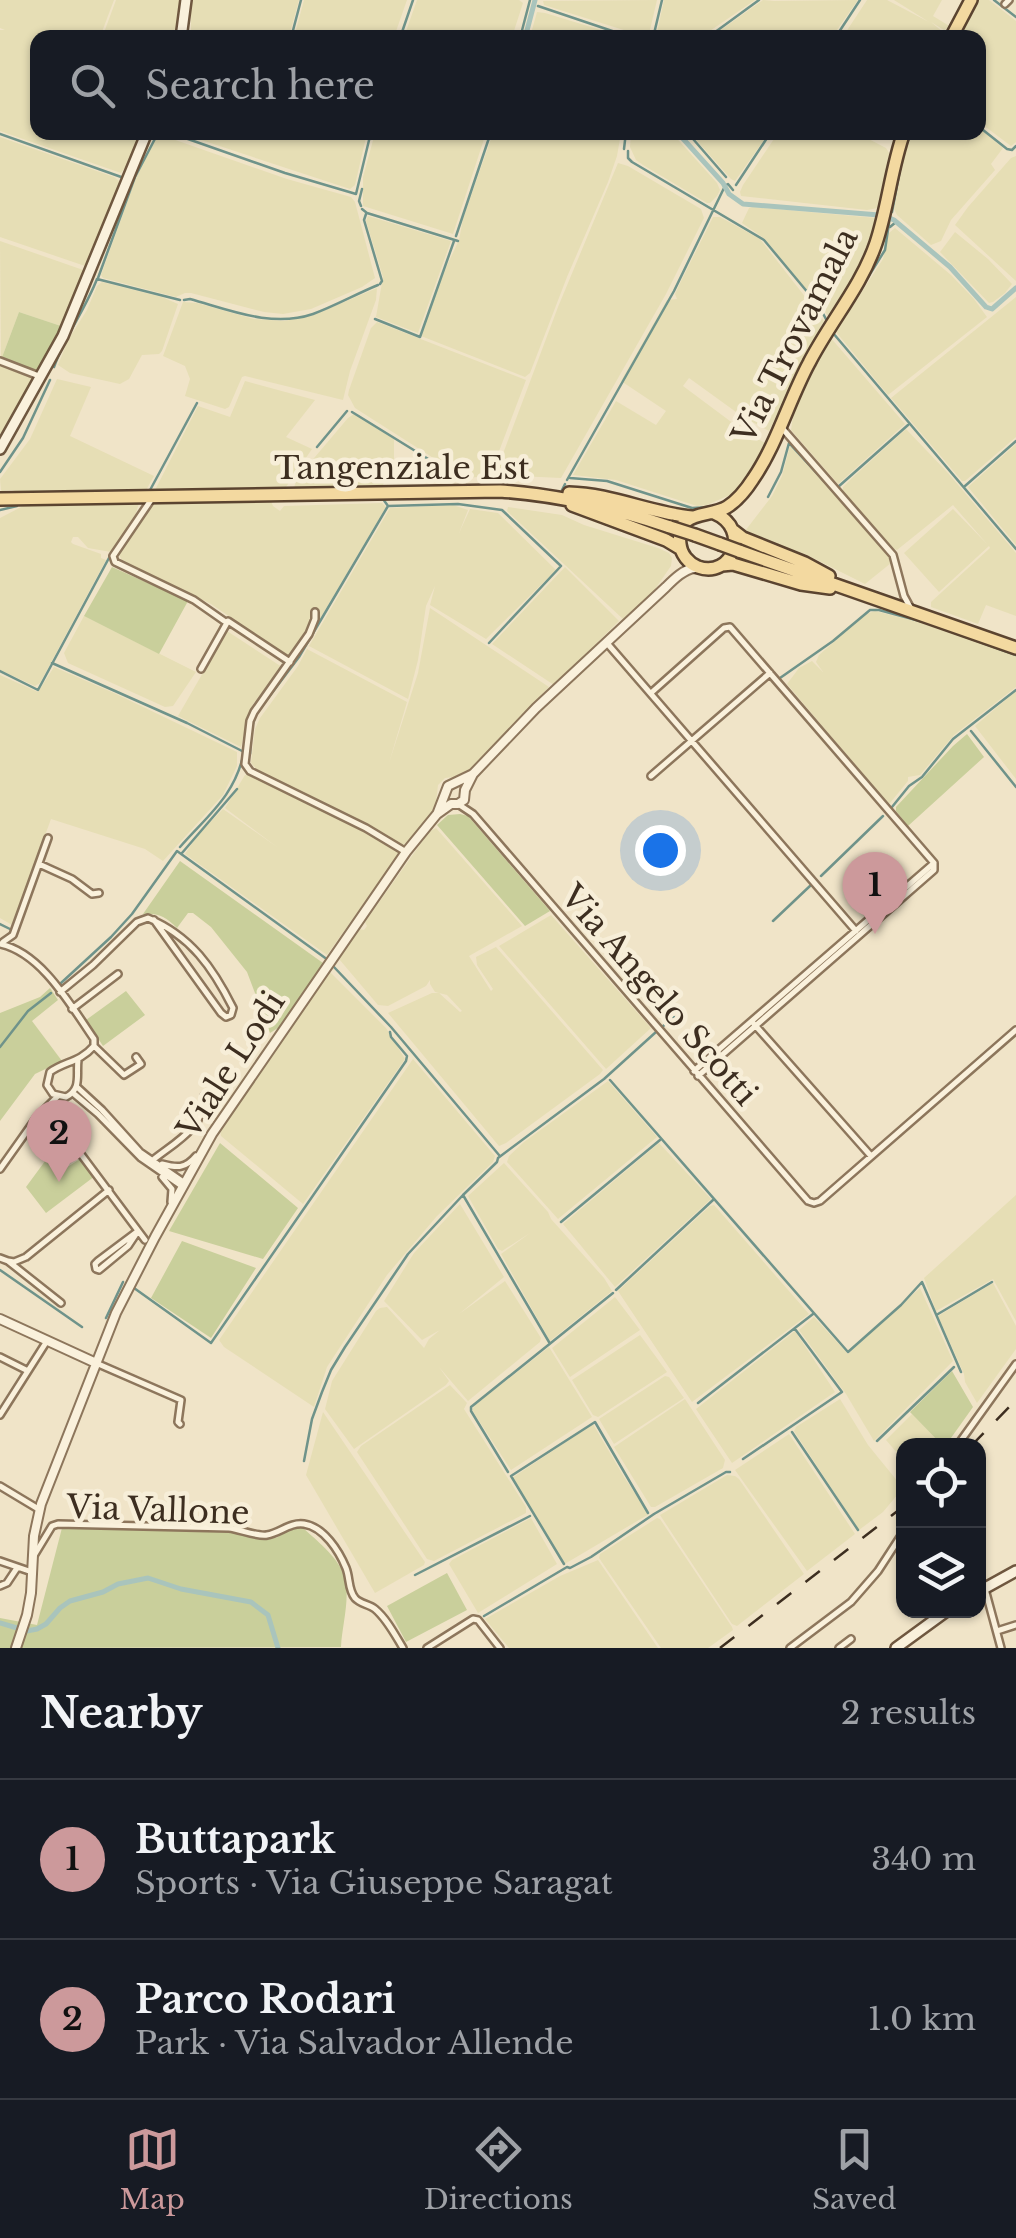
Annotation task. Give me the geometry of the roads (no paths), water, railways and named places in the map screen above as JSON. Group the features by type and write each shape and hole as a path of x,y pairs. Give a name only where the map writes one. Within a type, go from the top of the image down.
{"main road":[{"path":"182,30 186,0"},
{"path":"955,30 970,0"},
{"path":"0,449 42,377 78,303 144,140"},
{"name":"Via Trovamala","path":"732,527 731,508 758,472 808,364 869,262 901,140"},
{"path":"469,491 488,488 597,494 678,516 714,513 743,538 805,563 854,591"},
{"path":"469,491 567,504 666,540 692,563 705,568 733,564 801,584 854,591"},
{"name":"Tangenziale Est","path":"1,501 469,491 574,500 626,512 854,591 900,601 914,612 1016,648"},
{"name":"Via Trovamala","path":"714,513 736,500"},
{"path":"682,551 681,531 692,517"},
{"path":"720,565 734,551 732,527"},
{"path":"986,1588 1016,1571"},
{"path":"896,1648 937,1618"}],"street":[{"path":"0,362 42,377"},
{"path":"780,426 891,552 900,601"},
{"path":"153,498 114,556 114,562 194,600 290,662"},
{"path":"676,577 683,564 682,551"},
{"name":"Viale Lodi","path":"16,1648 31,1594 34,1536 40,1510 96,1363 150,1238 212,1134 406,852 437,814 457,798 473,774 536,708 676,577 692,567 705,568"},
{"path":"315,612 308,634 254,712 246,764 250,771 406,852"},
{"path":"202,669 227,623"},
{"path":"651,692 727,627 732,629 934,867"},
{"path":"606,642 856,931"},
{"path":"651,776 770,673"},
{"name":"Viale Lodi","path":"454,783 473,774"},
{"path":"454,783 461,785 457,798 448,786 454,783"},
{"name":"Via Angelo Scotti","path":"457,798 808,1201 820,1202 872,1156"},
{"path":"0,944 13,935 48,838"},
{"path":"39,864 72,879 92,894 98,893"},
{"path":"696,1074 934,867"},
{"path":"753,1023 934,867"},
{"path":"60,992 137,922 148,918 154,920 175,932 194,946 234,1008 231,1016 221,1013 154,920"},
{"path":"167,938 175,932"},
{"path":"13,935 19,950"},
{"path":"0,944 19,950 41,967 74,1008 94,1039 94,1046 124,1075 141,1064 136,1057"},
{"path":"74,1008 118,974"},
{"path":"753,1023 872,1156 1016,1030"},
{"path":"75,1090 66,1097 57,1096 47,1085 48,1075 53,1069 78,1060 94,1046"},
{"path":"78,1060 75,1090 123,1142 184,1185"},
{"path":"64,1066 76,1074"},
{"path":"45,1108 50,1091"},
{"path":"0,1169 57,1096"},
{"path":"154,1163 201,1118 204,1096"},
{"path":"37,1117 80,1153 138,1230 150,1238 172,1200 172,1188 154,1163"},
{"path":"154,1163 186,1166 212,1134"},
{"path":"8,1262 22,1260 109,1190"},
{"path":"138,1230 121,1253 96,1269 95,1264 138,1230"},
{"path":"0,1258 60,1304"},
{"path":"22,1260 26,1276"},
{"path":"0,1319 181,1400 180,1424"},
{"path":"0,1415 47,1340"},
{"path":"0,1357 28,1371"},
{"path":"963,1438 1016,1364"},
{"path":"0,1486 40,1510"},
{"name":"Via Vallone","path":"33,1556 52,1526 58,1524 229,1528 261,1536 300,1523 309,1524 331,1542 358,1602 375,1608 403,1648"},
{"path":"790,1648 852,1602 896,1543"},
{"path":"0,1561 32,1572"},
{"path":"0,1586 17,1568"},
{"path":"17,1568 26,1577 31,1594"},
{"path":"986,1601 1001,1648"},
{"path":"427,1648 473,1620 478,1620 500,1648"},
{"path":"997,1631 1016,1625"},
{"path":"839,1648 851,1639"}],"waterway":[{"path":"293,30 301,0"},
{"path":"403,30 413,0"},
{"path":"522,30 530,0"},
{"path":"527,30 535,0"},
{"path":"655,30 662,0"},
{"path":"718,30 759,0"},
{"path":"840,30 860,0"},
{"path":"994,0 1016,17"},
{"path":"538,6 609,30"},
{"path":"986,132 1007,149 1016,146"},
{"path":"0,134 124,178"},
{"path":"98,278 135,177 154,140"},
{"path":"191,140 356,194 369,140"},
{"path":"456,236 488,140"},
{"path":"624,149 625,140"},
{"path":"684,140 729,194 743,204 879,215"},
{"path":"694,140 726,177"},
{"path":"736,185 766,140"},
{"path":"905,147 908,140"},
{"path":"628,151 632,162 764,240 827,321"},
{"path":"892,212 903,154"},
{"path":"726,185 733,190"},
{"path":"567,480 674,291 724,188"},
{"path":"361,206 362,189"},
{"path":"362,209 458,241"},
{"path":"366,214 364,220 380,284"},
{"path":"885,216 950,267 986,307 992,309 1016,288"},
{"path":"852,303 885,250 890,216"},
{"path":"890,227 896,222"},
{"path":"375,319 420,337 454,241"},
{"path":"54,367 97,279 180,300"},
{"path":"184,300 251,316 298,318 378,285"},
{"path":"833,333 1016,549"},
{"path":"0,472 23,438 50,380"},
{"path":"149,492 197,403"},
{"path":"317,447 347,411"},
{"path":"352,412 451,473"},
{"path":"838,487 908,425"},
{"path":"965,486 1016,441"},
{"path":"768,497 781,472 789,443 833,491"},
{"path":"570,478 607,481 692,508 712,507"},
{"path":"732,497 743,483"},
{"path":"562,490 565,484"},
{"path":"0,493 10,493"},
{"path":"295,500 383,499 388,506"},
{"path":"128,529 146,502"},
{"path":"0,510 18,504"},
{"path":"250,754 256,714 299,657 388,506 458,504 502,510 561,566 489,643"},
{"path":"0,671 38,690 110,556"},
{"path":"780,678 870,610 927,623 1016,655"},
{"path":"52,663 244,752 227,793 180,847"},
{"path":"892,807 953,739 1016,690"},
{"path":"971,731 1016,787"},
{"path":"182,853 237,789"},
{"path":"821,876 883,816"},
{"path":"61,983 132,914 177,851 328,960"},
{"path":"773,921 811,885"},
{"path":"0,924 12,930"},
{"path":"333,966 391,1027 499,1155"},
{"path":"0,1047 28,1011 51,993"},
{"path":"662,1027 674,1017"},
{"path":"134,1288 211,1343 406,1061 407,1056 390,1032"},
{"path":"304,1461 312,1419 331,1370 408,1254 498,1158 604,1079 656,1032"},
{"path":"610,1080 848,1352 922,1282 961,1372"},
{"path":"561,1222 660,1140"},
{"path":"463,1195 549,1342"},
{"path":"616,1290 713,1200"},
{"path":"0,1270 82,1327"},
{"path":"106,1318 123,1282"},
{"path":"938,1314 992,1282"},
{"path":"508,1472 471,1407 613,1293"},
{"path":"698,1403 813,1314"},
{"path":"743,1459 842,1392 795,1329"},
{"path":"877,1441 954,1367"},
{"path":"564,1564 511,1476 595,1422 648,1513"},
{"path":"792,1432 858,1530"},
{"path":"484,1616 591,1557 654,1514 730,1472"},
{"path":"415,1575 530,1516"},
{"path":"0,1623 27,1631 37,1629 70,1601 148,1578 181,1589 251,1602 268,1615 278,1648"}],"railway":[{"path":"979,1438 1016,1400"},
{"path":"720,1648 896,1512"}],"place":[{"name":"Buttapark","path":"875,934"},
{"name":"Parco Rodari","path":"59,1182"}]}
